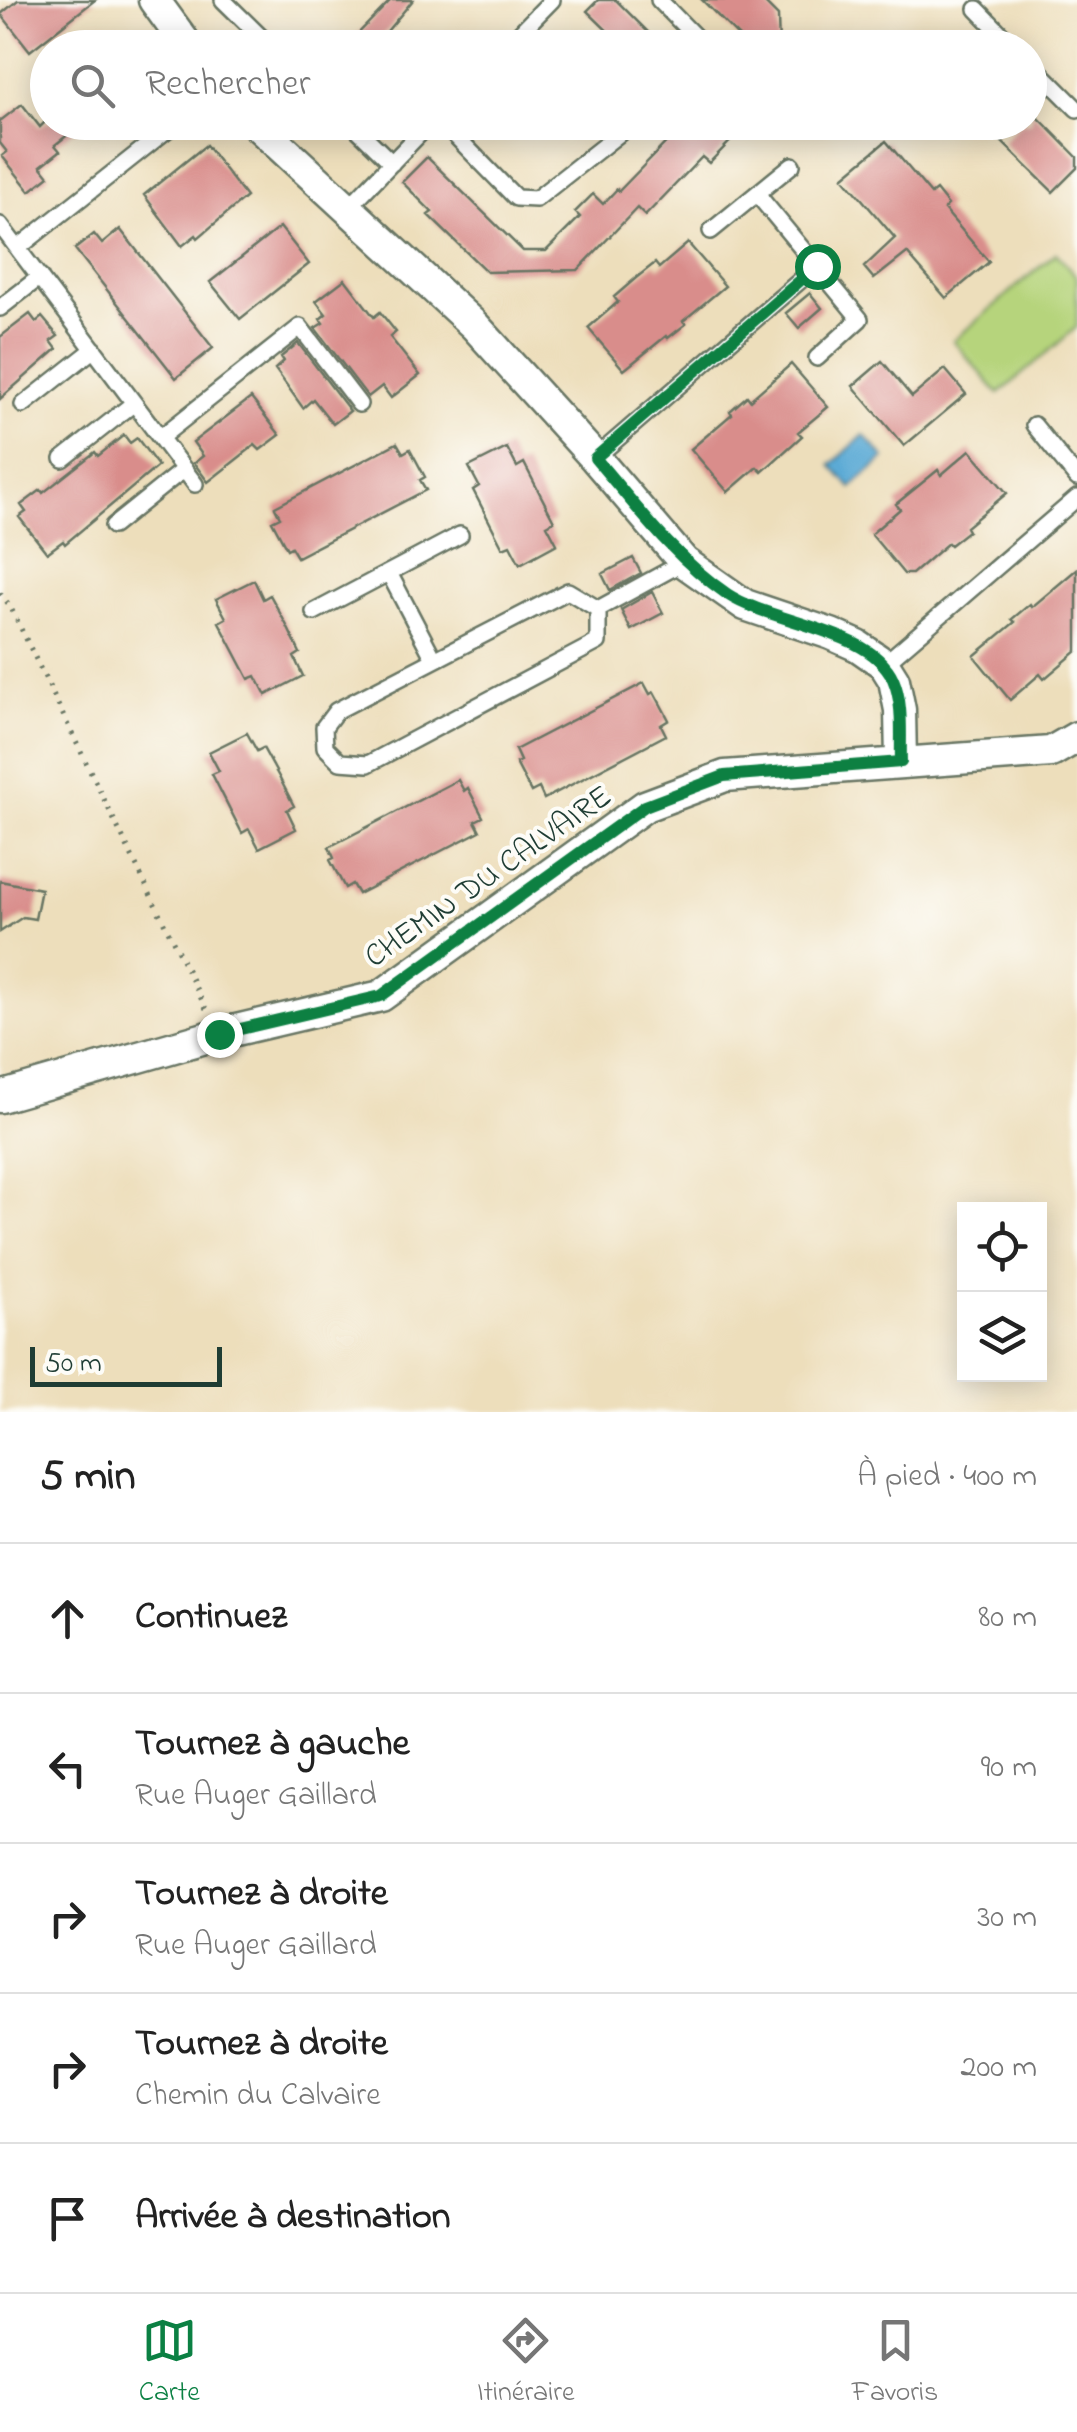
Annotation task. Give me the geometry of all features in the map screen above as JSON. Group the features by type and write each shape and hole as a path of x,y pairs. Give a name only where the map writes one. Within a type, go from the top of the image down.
{"street":[{"path":"154,0 176,30"},
{"path":"273,140 475,326 684,562 744,606 831,634 884,664 894,680 900,710 901,762"},
{"name":"CHEMIN DU CALVAIRE","path":"0,1097 219,1034 381,996 645,806 724,776 1051,752 1077,738"}],"lane":[{"path":"223,0 254,30"},
{"path":"523,30 552,0"},
{"path":"659,0 688,30"},
{"path":"976,8 997,30"},
{"path":"1047,79 1077,110"},
{"path":"18,248 154,140"},
{"path":"368,140 392,163"},
{"path":"346,210 414,140"},
{"path":"460,140 516,198 536,198 611,140"},
{"path":"711,232 792,165"},
{"path":"757,194 860,319 818,358"},
{"path":"0,225 195,484"},
{"path":"595,458 817,266"},
{"path":"0,308 40,277"},
{"path":"161,437 300,326 359,404"},
{"path":"23,405 94,348"},
{"path":"63,458 134,403"},
{"path":"1034,425 1077,478"},
{"path":"112,526 184,469"},
{"path":"884,664 1077,498"},
{"path":"314,612 460,535"},
{"path":"598,609 684,562"},
{"path":"389,573 434,659"},
{"path":"568,591 598,609 598,642 368,764 340,762 326,747 324,727 336,712 568,591"}],"path":[{"path":"0,593 10,606 219,1034"}],"green space":[{"path":"1056,253 1077,277 1077,327 999,394 953,341"}],"water":[{"path":"864,435 885,458 851,488 831,465"}],"building":[{"path":"18,0 95,0 57,30 30,30 30,51 1,14"},
{"path":"391,0 413,0 388,30 362,30"},
{"path":"598,0 616,0 646,30 607,30 587,11"},
{"path":"702,0 762,0 778,16 778,30 732,30"},
{"path":"22,104 30,114 30,140 61,140 55,145 60,151 41,166 49,176 30,191 2,156 7,152 0,143 0,121"},
{"path":"1047,126 1077,157 1077,168 1053,192 1002,142 1047,140"},
{"path":"669,140 731,140 709,163 702,157 645,216 637,208 578,270 487,272 428,215 432,212 402,182 427,157 523,251 546,251 580,217 575,212 593,194 603,204"},
{"path":"886,141 931,194 936,190 948,205 944,209 989,262 946,298 907,253 874,279 864,267 895,238 843,177"},
{"path":"206,145 246,197 198,238 196,235 182,246 144,195"},
{"path":"280,227 309,264 240,319 210,282"},
{"path":"120,229 213,348 176,378 75,249 94,234 102,244"},
{"path":"688,243 725,286 683,321 686,324 624,370 588,328 618,302 614,297 636,278 655,263 659,268"},
{"path":"345,279 374,317 380,312 396,332 390,337 420,375 391,398 382,386 368,397 315,328 323,323 320,319 326,314 316,301"},
{"path":"810,293 822,308 799,328 786,313"},
{"path":"30,314 36,322 42,317 58,336 51,341 57,349 0,399 0,337"},
{"path":"298,343 350,411 333,424 313,399 303,408 275,369 284,361 281,357"},
{"path":"882,361 912,397 945,369 966,394 904,446 853,386"},
{"path":"791,364 828,407 798,432 802,436 762,472 757,467 728,492 691,449 747,396 750,400"},
{"path":"251,398 280,435 260,450 255,445 208,482 194,463 203,456 193,442"},
{"path":"124,435 130,443 137,438 158,466 65,544 63,541 47,553 19,517 26,512 21,505"},
{"path":"397,443 403,453 410,449 425,477 420,480 426,490 297,557 291,547 287,549 272,521 280,517 275,507"},
{"path":"507,448 517,467 524,463 554,521 547,525 557,544 520,564 510,545 503,548 473,490 479,486 469,467"},
{"path":"970,450 1007,493 966,527 968,531 912,574 904,574 871,534 900,509 896,504 938,470 941,475"},
{"path":"633,558 641,573 610,590 602,574"},
{"path":"1077,569 1077,651 1044,679 1040,674 1010,700 974,656 1015,622 1012,619"},
{"path":"254,580 263,599 270,595 286,624 300,653 294,657 303,676 266,695 256,676 249,679 219,622 226,618 216,599"},
{"path":"652,592 663,613 631,630 621,610"},
{"path":"644,683 650,694 654,692 669,720 661,725 666,735 544,799 539,788 531,792 516,763 520,761 515,750"},
{"path":"247,733 257,751 263,748 294,806 287,810 296,829 259,848 249,829 242,833 212,774 219,771 209,752"},
{"path":"458,780 464,791 468,788 483,817 475,821 480,831 358,894 352,884 345,888 330,860 334,858 329,847"},
{"path":"0,881 41,889 35,919 23,917 0,932"}],"route":[{"path":"219,1034 381,996 645,806 724,776 901,762 900,710 894,680 884,664 831,634 744,606 684,562 595,458 817,266"}]}
